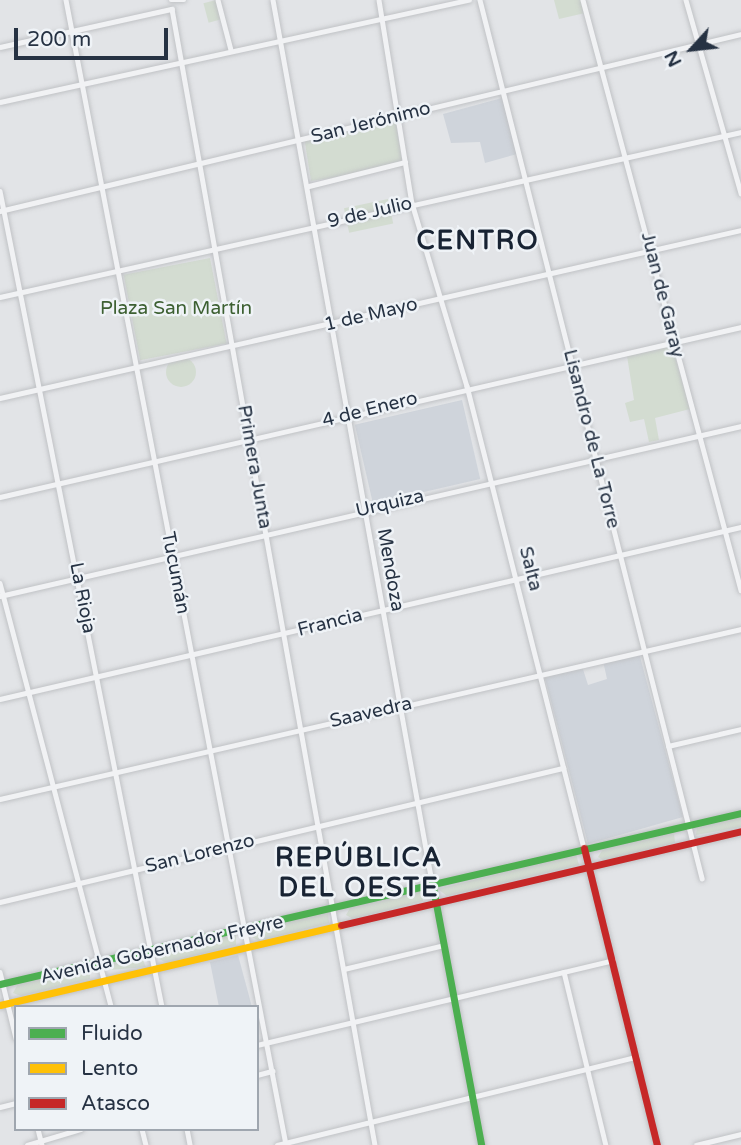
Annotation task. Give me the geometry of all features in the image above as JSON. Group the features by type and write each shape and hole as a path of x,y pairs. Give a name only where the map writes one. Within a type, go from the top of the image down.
{"main road":[{"name":"Avenida Gobernador Freyre","path":"1,984 741,813"},
{"name":"Avenida Gobernador Freyre","path":"4,1004 741,831"},
{"name":"Salta","path":"584,848 657,1145"},
{"name":"Mendoza","path":"432,883 481,1145"}],"street":[{"name":"Tucumán","path":"66,0 259,1005"},
{"path":"170,1 184,0"},
{"path":"218,0 231,50"},
{"name":"Mendoza","path":"273,0 302,140 345,416 432,883"},
{"name":"Salta","path":"379,0 412,203 467,386 584,848"},
{"path":"0,102 181,58 383,21 468,0"},
{"name":"Lisandro de La Torre","path":"480,0 702,878"},
{"name":"Juan de Garay","path":"583,0 628,156 673,341 741,590"},
{"path":"686,0 741,193"},
{"name":"Primera Junta","path":"170,1 375,1145"},
{"path":"0,47 170,8"},
{"name":"San Jerónimo","path":"2,211 741,34"},
{"name":"9 de Julio","path":"0,297 412,203 741,132"},
{"path":"309,186 405,162"},
{"name":"La Rioja","path":"0,191 79,578 162,1005"},
{"name":"1 de Mayo","path":"0,398 741,230"},
{"name":"4 de Enero","path":"0,497 467,386 741,327"},
{"name":"Urquiza","path":"2,596 266,536 363,510 741,426"},
{"name":"Francia","path":"0,699 741,527"},
{"path":"0,583 110,1005"},
{"name":"Saavedra","path":"0,799 399,707 540,671 741,629"},
{"path":"668,746 741,729"},
{"name":"San Lorenzo","path":"0,902 563,768"},
{"path":"344,969 443,945"},
{"path":"259,1045 613,960"},
{"path":"0,972 4,1004 14,1032"},
{"path":"564,972 606,1145"},
{"name":"Tucumán","path":"259,1006 286,1144"},
{"path":"276,1145 637,1057"},
{"path":"259,1074 272,1071"},
{"path":"27,1145 75,1131"},
{"path":"696,1145 741,1134"}],"shaded area":[{"path":"502,98 517,154 485,163 480,142 451,143 443,114"},
{"path":"462,400 480,479 373,504 355,425"},
{"path":"639,653 683,817 588,844 545,678 582,666 588,685 607,679 603,661"},
{"path":"238,955 251,1005 219,1005 210,962"}],"green space":[{"path":"216,0 221,19 209,23 203,3"},
{"path":"554,0 581,0 585,13 559,19"},
{"path":"396,123 403,166 311,181 304,138"},
{"path":"388,199 393,223 349,233 344,208"},
{"name":"Plaza San Martín","path":"210,258 227,343 140,360 124,275"},
{"path":"672,346 690,409 655,418 659,440 649,442 644,419 630,422 625,403 634,400 627,356"},
{"path":"181,357 192,361 196,372 192,383 181,387 170,383 166,372 170,361"},
{"path":"741,816 741,827 696,835 697,826"},
{"path":"674,832 675,843 605,861 598,857 603,849"},
{"path":"576,854 579,865 447,896 438,889"},
{"path":"422,889 423,901 353,919 346,915 351,906"},
{"path":"328,911 329,923 259,941 252,937 256,928"},
{"path":"236,933 236,945 167,963 159,959 164,951"},
{"path":"141,956 146,967 109,970 113,962"},
{"path":"90,967 90,979 21,996 13,993 18,984"}],"traffic: fast":[{"path":"0,984 741,813"},
{"path":"432,882 481,1145"}],"traffic: slow":[{"path":"0,1005 341,925"}],"traffic: jam":[{"path":"341,925 741,831"},
{"path":"584,848 657,1145"}],"district":[{"name":"CENTRO","path":"478,241"},
{"name":"REPÚBLICA DEL OESTE","path":"359,872"}]}
